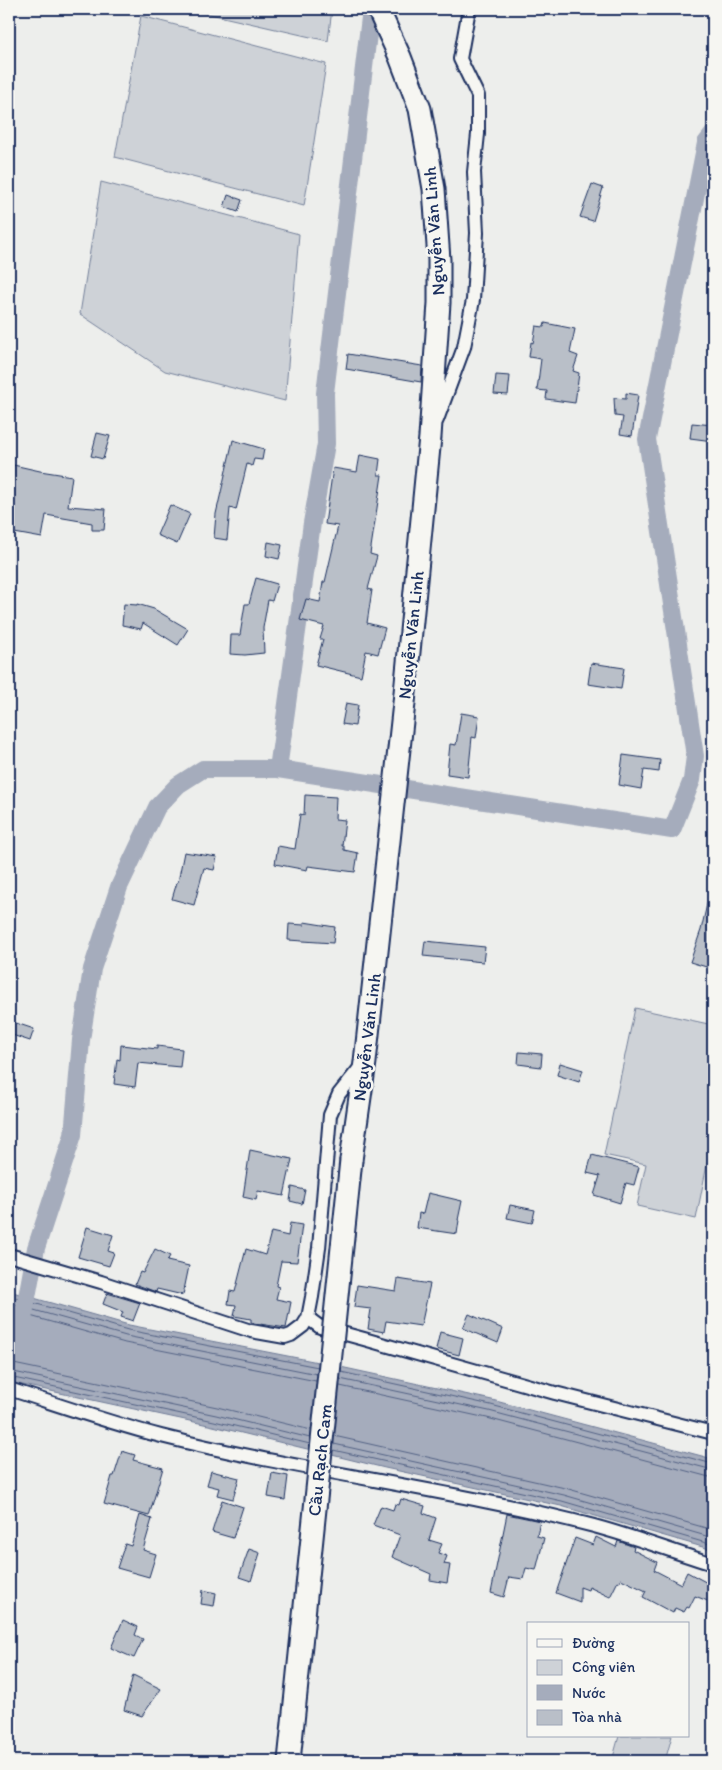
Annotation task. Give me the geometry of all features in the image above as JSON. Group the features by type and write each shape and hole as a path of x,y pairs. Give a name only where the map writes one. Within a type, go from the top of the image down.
{"highway":[{"name":"Nguyễn Văn Linh","path":"351,1160 365,1062 404,704 430,437 439,303 439,260 434,189 420,109 400,57 378,9"},
{"name":"Cầu Rạch Cam","path":"289,1761 351,1160"}],"street":[{"path":"430,437 464,347 473,300 476,233 474,172 478,134 478,96 460,59 469,9"},
{"path":"9,1255 101,1282 252,1331 285,1337 291,1335 303,1326 308,1318 319,1248 330,1116 339,1094 365,1062"},
{"path":"308,1318 320,1327 571,1398 713,1433"},
{"path":"9,1389 160,1436 291,1465 456,1495 593,1526 634,1537 713,1564"}],"green space":[{"path":"188,9 332,9 328,41"},
{"path":"141,16 326,64 304,206 115,157"},
{"path":"101,182 299,234 285,401 165,371 80,314"},
{"path":"635,1008 713,1025 713,1135 696,1219 637,1206 646,1164 604,1155"},
{"path":"618,1738 671,1738 665,1761 612,1761"}],"water":[{"path":"9,1291 129,1325 313,1361 492,1400 713,1459 713,1550 561,1506 385,1468 213,1426 9,1382"}],"building":[{"path":"592,184 603,188 593,221 580,217"},
{"path":"228,195 242,200 238,212 224,207"},
{"path":"545,323 575,329 570,353 578,356 573,371 579,373 575,403 546,399 547,391 537,390 541,359 529,357 536,326 544,327"},
{"path":"348,354 422,366 421,382 346,369"},
{"path":"496,375 510,376 508,395 494,394"},
{"path":"626,393 638,395 632,436 620,434 623,417 615,416 614,398 626,399"},
{"path":"692,423 713,425 713,441 690,438"},
{"path":"97,433 110,436 103,459 91,456"},
{"path":"233,440 264,449 262,460 254,459 252,466 247,464 236,510 230,508 227,540 214,538 216,514"},
{"path":"360,455 380,459 378,475 382,475 370,554 377,556 368,589 372,590 367,623 385,628 378,654 366,651 361,676 316,665 323,639 320,639 324,626 300,620 306,599 320,602 323,582 325,582 338,526 325,524 333,468 357,472"},
{"path":"9,464 72,476 68,506 106,509 104,530 92,530 92,523 46,515 42,538 9,532"},
{"path":"170,505 190,514 177,544 157,535"},
{"path":"268,542 282,545 279,559 266,556"},
{"path":"256,578 277,584 272,601 268,600 263,628 264,653 230,654 231,635 240,635 245,604 249,604"},
{"path":"124,604 137,604 154,609 188,629 178,645 143,623 141,629 122,625"},
{"path":"591,663 624,668 621,689 588,684"},
{"path":"346,703 358,705 355,726 342,724"},
{"path":"461,713 479,716 476,738 472,737 468,777 447,774 450,744 456,745"},
{"path":"623,755 660,760 659,772 644,770 641,789 619,785"},
{"path":"305,795 336,797 335,819 345,820 342,846 344,846 344,850 358,853 355,872 308,866 307,870 275,864 278,846 295,849 300,814 304,815"},
{"path":"184,852 217,857 214,870 204,868 194,905 172,899 178,882"},
{"path":"708,900 713,900 713,969 690,962 701,930"},
{"path":"304,922 335,927 333,943 288,940 289,924 304,925"},
{"path":"425,941 485,947 483,962 423,956"},
{"path":"13,1022 34,1029 30,1041 9,1034"},
{"path":"121,1045 157,1049 157,1046 182,1049 180,1067 138,1063 135,1087 114,1084 117,1059 120,1060"},
{"path":"519,1052 542,1054 541,1067 518,1064"},
{"path":"560,1063 583,1070 579,1082 557,1075"},
{"path":"250,1150 292,1159 284,1196 258,1191 256,1200 243,1197"},
{"path":"592,1155 639,1167 634,1185 626,1183 620,1203 594,1195 600,1176 587,1173"},
{"path":"292,1187 305,1190 302,1204 290,1201"},
{"path":"428,1193 462,1201 457,1234 417,1228 419,1213 423,1214"},
{"path":"510,1205 535,1210 532,1223 507,1218"},
{"path":"290,1223 302,1225 297,1262 281,1261 276,1286 279,1287 276,1299 291,1302 286,1328 253,1323 251,1319 234,1316 236,1305 228,1304 230,1291 235,1292 246,1249 265,1255 271,1232 288,1236"},
{"path":"87,1227 113,1235 108,1251 114,1253 109,1266 78,1257"},
{"path":"155,1249 170,1256 167,1261 189,1266 183,1295 157,1289 156,1292 135,1284 140,1272 143,1273"},
{"path":"398,1279 430,1284 421,1326 386,1321 384,1332 368,1329 371,1309 354,1307 357,1285 396,1291"},
{"path":"107,1293 140,1303 133,1321 121,1317 123,1312 103,1304"},
{"path":"469,1314 503,1329 498,1343 463,1328"},
{"path":"440,1332 463,1338 459,1355 436,1349"},
{"path":"122,1451 135,1455 133,1460 163,1468 149,1516 104,1504"},
{"path":"211,1471 239,1478 233,1499 217,1495 219,1488 207,1485"},
{"path":"272,1473 288,1476 285,1500 268,1497"},
{"path":"401,1499 425,1506 423,1513 436,1518 429,1540 442,1544 438,1553 447,1556 444,1564 450,1565 447,1583 430,1580 431,1574 392,1557 400,1535 373,1525 381,1506 393,1510 395,1504 399,1505"},
{"path":"222,1500 243,1507 233,1538 212,1532"},
{"path":"507,1514 540,1521 537,1536 544,1538 536,1570 526,1568 523,1579 509,1577 504,1597 491,1593"},
{"path":"140,1515 152,1519 143,1550 156,1554 149,1577 117,1568 125,1544 131,1546"},
{"path":"596,1537 616,1547 618,1541 634,1547 633,1550 657,1562 654,1570 681,1584 687,1572 713,1586 713,1603 695,1596 689,1608 687,1607 684,1612 675,1608 673,1613 643,1597 646,1591 621,1579 620,1582 618,1581 610,1597 589,1587 588,1590 580,1587 580,1602 556,1593 575,1538 593,1545"},
{"path":"249,1549 260,1553 251,1581 239,1577"},
{"path":"203,1590 216,1593 214,1606 201,1604"},
{"path":"123,1620 138,1627 135,1635 143,1639 134,1658 111,1648"},
{"path":"133,1675 161,1689 142,1716 124,1710"}],"waterway":[{"path":"278,769 312,523 326,444 325,393 371,9"},
{"path":"23,1319 36,1248 73,1135 81,1040 92,969 119,887 157,807 178,785 203,769 278,769 672,830 692,780 695,756 647,439 706,143 713,134"}]}
